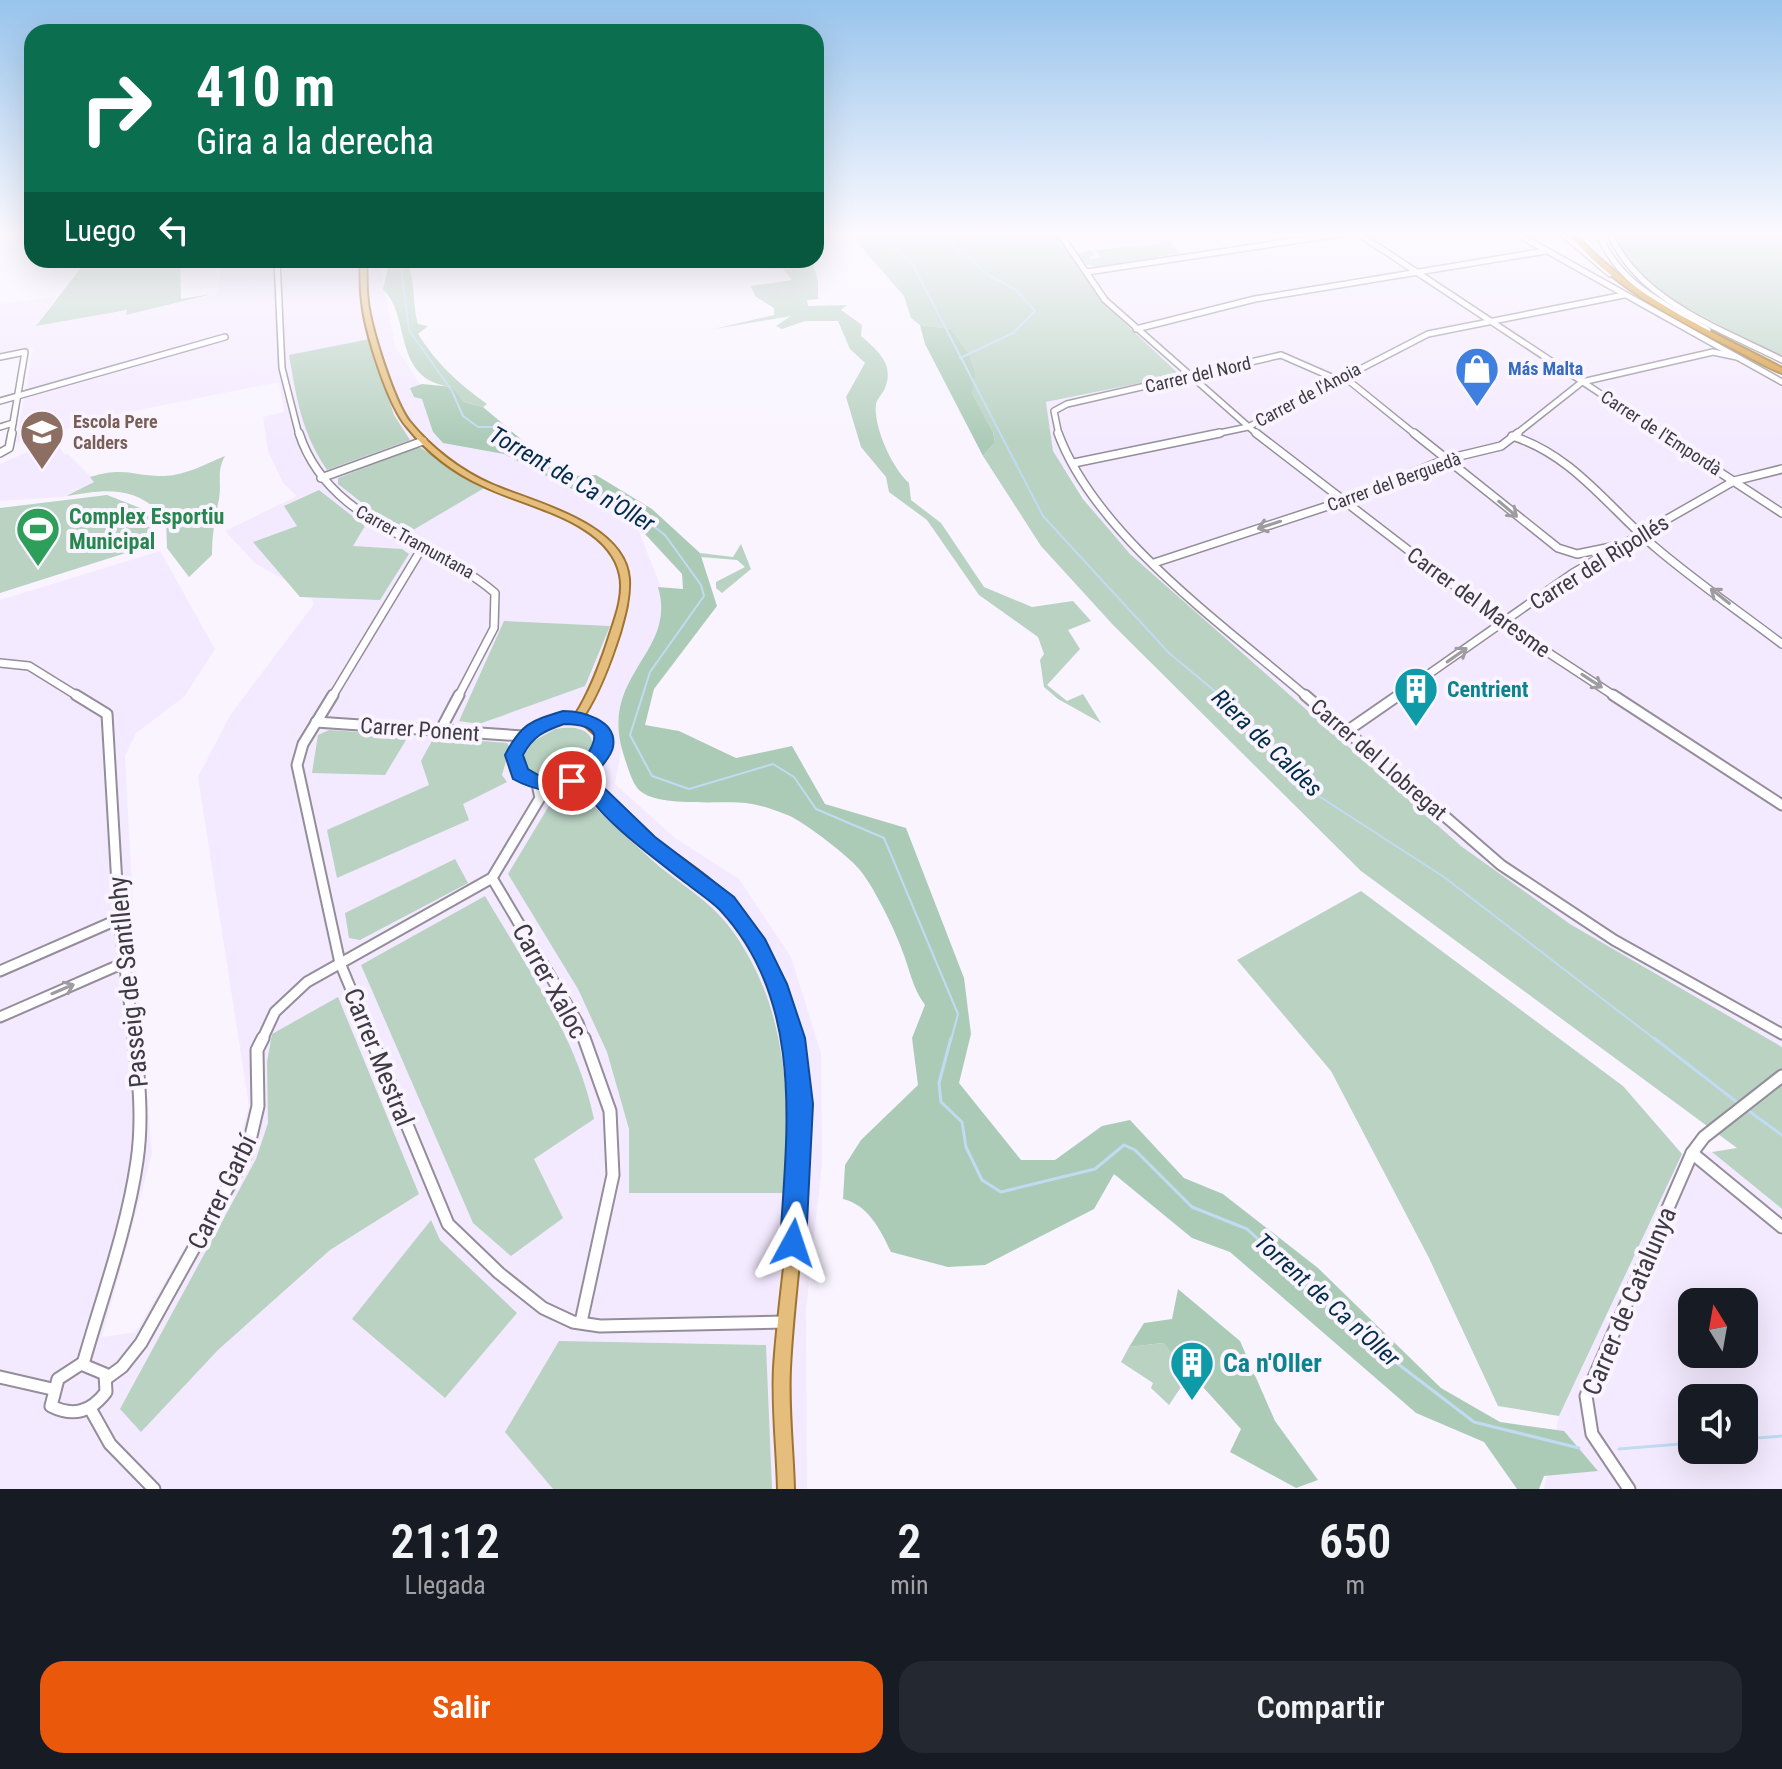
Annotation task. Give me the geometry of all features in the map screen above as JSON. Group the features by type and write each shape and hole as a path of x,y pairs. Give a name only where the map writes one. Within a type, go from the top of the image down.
{"highway":[{"path":"1654,303 1782,376"},
{"path":"1662,303 1782,376"}],"main road":[{"path":"365,303 403,420 423,441 486,486 587,524 617,554 626,579 626,608 588,704 578,718"},
{"path":"578,718 596,726 603,736 604,747 587,773 572,781 537,784 520,774 515,766 516,748 523,736 548,721 578,718"},
{"path":"587,773 593,790 612,811 727,903 758,946 779,992 793,1038 801,1104 782,1372 786,1489"}],"street":[{"name":"Carrer Tramuntana","path":"276,303 276,322 298,439 321,478 364,518 476,574 495,593 494,628 440,731"},
{"name":"Carrer del Maresme","path":"1109,303 1248,427 1503,623 1782,805"},
{"path":"1136,329 1237,303"},
{"name":"Carrer de l'Empordà","path":"1465,303 1782,513"},
{"name":"Carrer de l'Anoia","path":"1074,463 1248,427 1339,377 1428,334 1580,303"},
{"path":"1640,303 1737,357 1782,376"},
{"path":"1667,303 1708,330"},
{"path":"1677,303 1782,360"},
{"path":"0,401 225,337"},
{"path":"1711,342 1713,352"},
{"path":"0,357 25,352 9,448 0,453"},
{"name":"Carrer del Berguedà","path":"1154,563 1343,501 1447,459 1501,446 1582,382 1713,352 1737,357"},
{"name":"Carrer del Nord","path":"1056,408 1281,355 1339,377 1558,548 1577,554 1624,544"},
{"name":"Carrer del Llobregat","path":"1056,408 1053,421 1067,455 1101,507 1154,563 1501,865 1614,940 1782,1034"},
{"path":"0,427 13,423"},
{"path":"1512,436 1534,441 1587,478 1640,534 1782,644"},
{"path":"321,478 423,441"},
{"name":"Carrer del Ripollés","path":"1347,731 1573,573 1734,481 1782,469"},
{"name":"Carrer Mestral","path":"422,548 316,722 297,765 340,963 448,1224 463,1241 557,1317 608,1327 786,1322"},
{"name":"Passeig de Santllehy","path":"0,663 29,666 107,714 119,919 140,1091 137,1160 123,1224 83,1364"},
{"name":"Carrer Ponent","path":"316,722 523,736"},
{"name":"Carrer Garbí","path":"107,1378 131,1357 141,1343 241,1167 256,1120 255,1059 267,1024 294,991 492,878 540,798 537,784"},
{"name":"Carrer Xaloc","path":"492,878 578,1023 610,1111 613,1175 581,1322"},
{"path":"0,971 119,919"},
{"path":"0,1017 126,962"},
{"name":"Carrer de Catalunya","path":"1629,1489 1603,1456 1588,1427 1586,1396 1692,1153 1704,1137 1778,1080"},
{"path":"1692,1153 1782,1227"},
{"path":"83,1364 97,1368 107,1378 106,1392 91,1410 79,1414 51,1406 52,1389 64,1372 83,1364"},
{"path":"0,1377 52,1389"},
{"path":"91,1410 110,1444 154,1489"}],"shaded area":[{"path":"52,303 36,326 167,303 387,303 395,346 420,384 496,448 637,526 661,588 662,621 624,733 615,784 675,838 739,879 791,957 821,1053 822,1164 806,1310 807,1489 0,1489 0,600 160,551 215,649 185,696 136,733 125,756 137,982 152,1154 102,1337 136,1332 234,1162 249,1106 198,777 231,714 314,604 309,593 256,564 225,531 297,496 283,483 268,451 263,417 284,412 279,382 119,414 16,443 33,348 0,354 0,304"},
{"path":"1104,303 1646,303 1782,380 1782,1047 1570,924 1461,846 1130,554 1102,523 1053,452 1046,402 1180,375"},
{"name":"Escola Pere Calders","path":"55,440 64,454 68,454 95,481 62,497 0,501 0,464"},
{"path":"1712,1152 1782,1209 1782,1489 1544,1489 1559,1416 1682,1154"}],"green space":[{"path":"53,303 173,303 126,315 127,310 36,326"},
{"path":"393,303 415,303 418,324 428,326 418,334 433,355 487,404 483,407 464,402 453,387 433,382 420,373 411,361"},
{"path":"767,303 847,305 841,310 862,325 861,336 886,365 887,379 877,402 878,424 885,447 909,483 911,500 941,523 984,587 1032,607 1073,601 1091,621 1068,630 1080,649 1047,685 1067,701 1083,694 1101,723 1058,699 1044,687 1040,660 1044,654 1038,637 979,595 927,520 889,492 886,477 861,447 846,397 865,363 850,349 838,321 805,321 782,329 776,326 791,316 714,329 774,315 774,308"},
{"path":"906,303 1104,303 1180,375 1046,402 1053,451 1083,499 1130,554 1461,846 1570,924 1782,1047 1782,1209 1712,1152 1737,1148 1361,871 1114,626 1041,546 983,456 995,442 993,432 972,393 968,352 951,329 920,325 911,318"},
{"path":"1679,303 1782,303 1782,359"},
{"path":"920,325 951,329 968,352 975,374 972,393 993,432 995,442 983,456 925,344"},
{"path":"370,339 394,415 410,440 327,470 306,428 289,355"},
{"path":"422,384 453,387 464,402 483,407 535,451 574,476 596,475 652,509 700,553 717,606 654,689 645,725 679,731 736,758 792,746 825,804 906,828 964,978 971,1034 959,1083 1021,1160 1055,1160 1102,1126 1130,1120 1184,1178 1223,1194 1318,1268 1441,1388 1500,1422 1564,1431 1598,1471 1544,1476 1539,1489 1517,1489 1484,1442 1416,1413 1230,1252 1192,1238 1114,1174 1094,1209 985,1265 948,1267 891,1252 866,1212 843,1199 845,1165 861,1140 918,1085 912,1038 925,1005 877,896 853,863 792,817 752,804 661,800 639,790 624,756 619,728 621,704 628,684 657,630 661,610 658,587 683,589 682,574 632,520 504,454 443,443 433,432 422,399 414,397 410,388"},
{"path":"421,448 486,487 408,533 375,513 338,484 338,478"},
{"path":"225,456 220,472 212,555 189,577 167,548 166,517 142,499 131,494 107,491 66,496 94,482 90,477 122,472 173,475"},
{"path":"319,490 365,526 353,546 402,549 409,554 380,600 300,597 253,542 297,526 284,506"},
{"name":"Complex Esportiu Municipal","path":"107,495 153,513 154,544 0,593 0,508"},
{"path":"741,544 751,569 722,593 716,588 716,582 745,567 737,560 701,557 700,553 733,557"},
{"path":"504,621 610,626 585,686 479,724 459,721"},
{"path":"555,729 578,729 590,736 592,748 588,761 577,773 562,781 545,781 527,771 524,756 532,742"},
{"path":"329,730 409,735 385,775 312,773 318,735"},
{"path":"434,737 507,743 510,748 502,775 507,782 463,804 469,820 337,878 327,830 429,785 421,761"},
{"path":"576,790 653,861 714,909 750,960 765,991 782,1056 787,1123 787,1193 629,1193 629,1129 607,1052 578,989 508,874 553,799"},
{"path":"455,859 468,883 360,940 349,938 345,913"},
{"path":"1361,891 1623,1086 1682,1154 1559,1416 1498,1406 1429,1258 1331,1071 1237,960"},
{"path":"485,896 563,1031 576,1060 594,1119 534,1159 563,1218 511,1256 473,1223 361,965"},
{"path":"338,997 419,1194 330,1250 218,1350 141,1432 120,1409 256,1159 268,1123 267,1062 272,1034"},
{"path":"431,1220 440,1240 517,1313 445,1398 352,1319"},
{"path":"1178,1289 1240,1341 1275,1421 1318,1480 1296,1488 1230,1452 1241,1429 1163,1343 1129,1347 1144,1323 1172,1319"},
{"path":"559,1341 766,1345 772,1489 553,1489 505,1432"},
{"path":"1163,1343 1191,1372 1169,1405 1151,1388 1153,1383 1121,1362 1129,1347"}],"waterway":[{"name":"Torrent de Ca n'Oller","path":"406,303 409,330 452,391 463,416 478,427 494,427 552,473 644,519 665,535 701,585 704,596 650,672 630,735 652,776 689,789 773,764 794,777 816,809 884,838 958,1014 951,1040"},
{"name":"Riera de Caldes","path":"933,303 961,358"},
{"path":"961,358 1013,333 1035,311 1028,303"},
{"name":"Riera de Caldes","path":"961,358 1043,516 1169,653 1252,722 1314,793 1444,877 1656,1040"},
{"name":"Torrent de Ca n'Oller","path":"951,1038 939,1083 941,1102 962,1122 966,1147 982,1180 1001,1192 1095,1169 1124,1145 1135,1150 1192,1207 1247,1229 1372,1344 1474,1422 1579,1448"},
{"name":"Riera de Caldes","path":"1654,1038 1738,1103"},
{"name":"Riera de Caldes","path":"1746,1109 1782,1135"},
{"name":"Torrent de Ca n'Oller","path":"1758,1438 1782,1436"},
{"name":"Torrent de Ca n'Oller","path":"1619,1449 1678,1444"}],"place":[{"name":"Más Malta","path":"1477,408"},
{"name":"Escola Pere Calders","path":"42,471"},
{"name":"Complex Esportiu Municipal","path":"38,568"},
{"name":"Centrient","path":"1416,728"},
{"name":"Ca n'Oller","path":"1192,1402"}],"route":[{"path":"572,781 537,784 520,774 514,755 523,736 534,727 563,717 578,718 596,726 603,736 604,747 596,764 587,773 593,790 648,843 681,865 727,903 758,946 779,992 793,1038 801,1104 793,1243"}]}
